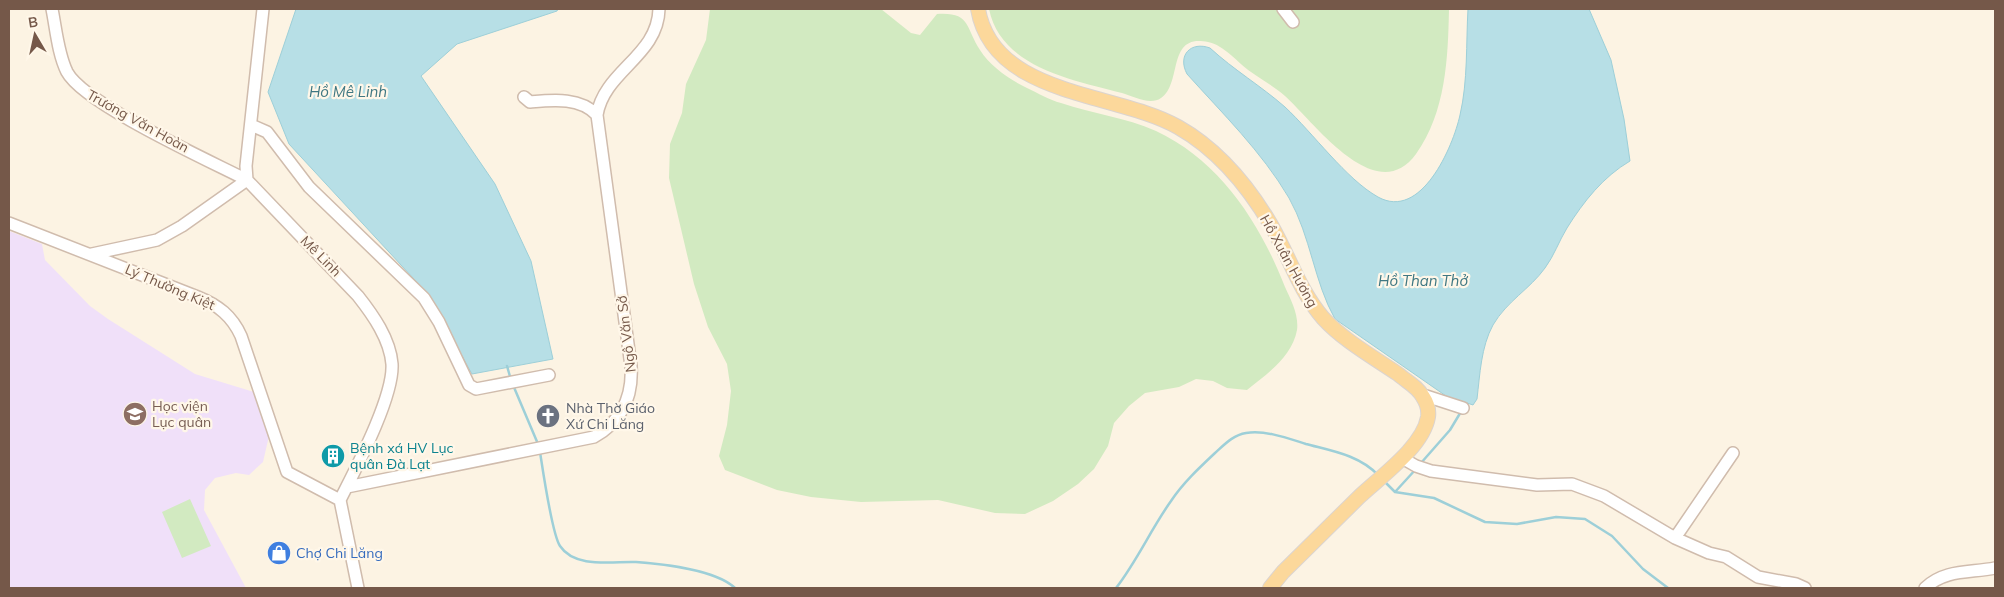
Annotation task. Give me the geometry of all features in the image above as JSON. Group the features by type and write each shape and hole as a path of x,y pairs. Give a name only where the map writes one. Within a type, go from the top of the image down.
{"main road":[{"name":"Hồ Xuân Hương","path":"978,9 986,32 997,48 1014,64 1041,80 1075,94 1127,106 1176,126 1206,145 1244,184 1271,225 1300,285 1325,320 1408,382 1422,395"},
{"path":"1270,588 1283,572 1399,461 1426,425 1428,411 1422,395"}],"street":[{"name":"Trương Văn Hoàn","path":"52,9 67,72 86,94 247,180"},
{"path":"92,254 157,240 182,226 247,180 246,166 263,9"},
{"name":"Ngô Văn Sở","path":"346,487 551,447 594,436 603,432 622,412 632,380 597,115 601,97 607,88 645,48 654,34 659,9"},
{"path":"1283,9 1293,22"},
{"path":"524,97 530,102 563,101 584,104 597,115"},
{"path":"251,124 267,132 309,187 360,234 424,298 440,322 469,385 476,389 549,375"},
{"name":"Mê Linh","path":"247,180 358,296 374,316 389,352 392,373 385,400 362,458 340,500"},
{"name":"Lý Thường Kiệt","path":"9,223 211,302 228,316 241,336 287,472 340,500"},
{"path":"1422,395 1462,408"},
{"path":"1675,538 1733,453"},
{"path":"1399,461 1431,471 1537,485 1572,484 1604,496 1675,538 1709,553 1726,557 1758,576 1796,584 1805,588"},
{"path":"340,500 358,588"},
{"path":"1926,588 1934,581 1949,574 1995,568"}],"shaded area":[{"name":"Học viện Lục quân","path":"9,231 42,244 45,260 90,306 108,319 195,374 254,392 269,436 263,462 249,475 236,473 215,478 205,490 204,510 246,588 9,588"}],"green space":[{"path":"710,9 881,9 911,33 920,35 937,14 956,16 962,18 966,23 975,42 989,62 1014,81 1052,100 1144,126 1179,144 1200,159 1235,196 1263,240 1296,313 1297,330 1290,349 1278,364 1247,390 1227,388 1213,381 1196,379 1179,387 1145,393 1129,406 1114,423 1108,446 1094,469 1078,484 1053,501 1025,514 995,513 938,500 861,502 811,497 777,490 725,470 719,456 727,425 731,391 727,364 708,327 694,284 669,178 670,144 682,113 686,84 706,40"},
{"path":"989,9 1449,9 1448,46 1439,103 1434,121 1426,138 1416,154 1400,168 1383,172 1365,167 1346,155 1281,93 1251,72 1225,50 1214,44 1195,41 1186,45 1180,52 1168,91 1157,100 1147,101 1062,76 1024,58 1008,45 996,29"},
{"path":"190,499 211,546 182,558 162,512"}],"water":[{"name":"Hồ Mê Linh","path":"296,9 558,9 557,11 457,44 421,76 495,184 531,261 553,359 472,374 426,292 289,144 268,92"},
{"name":"Hồ Than Thở","path":"1468,9 1589,9 1611,60 1624,119 1630,161 1611,174 1587,199 1567,228 1545,268 1505,309 1493,325 1483,351 1477,399 1473,405 1446,396 1335,319 1322,290 1303,228 1289,198 1267,165 1228,118 1187,74 1184,67 1185,56 1192,48 1203,46 1210,48 1285,107 1354,179 1378,197 1394,202 1408,199 1421,190 1432,177 1450,145 1463,102"}],"waterway":[{"path":"507,366 511,380"},
{"path":"513,385 538,444"},
{"path":"1421,463 1450,430 1462,410"},
{"path":"1116,588 1181,488 1215,453 1237,436 1254,432 1284,437 1354,458 1371,468 1378,475"},
{"path":"540,452 554,529 560,546 567,553 585,561 606,563 636,562 688,569 715,577 735,588"},
{"path":"1395,492 1416,469"},
{"path":"1384,481 1395,492 1434,498 1485,522 1517,524 1556,517 1585,519 1612,536 1643,569 1668,588"}],"place":[{"name":"Học viện Lục quân","path":"135,414"},
{"name":"Nhà Thờ Giáo Xứ Chi Lăng","path":"548,416"},
{"name":"Bệnh xá HV Lục quân Đà Lạt","path":"333,456"},
{"name":"Chợ Chi Lăng","path":"279,553"}]}
